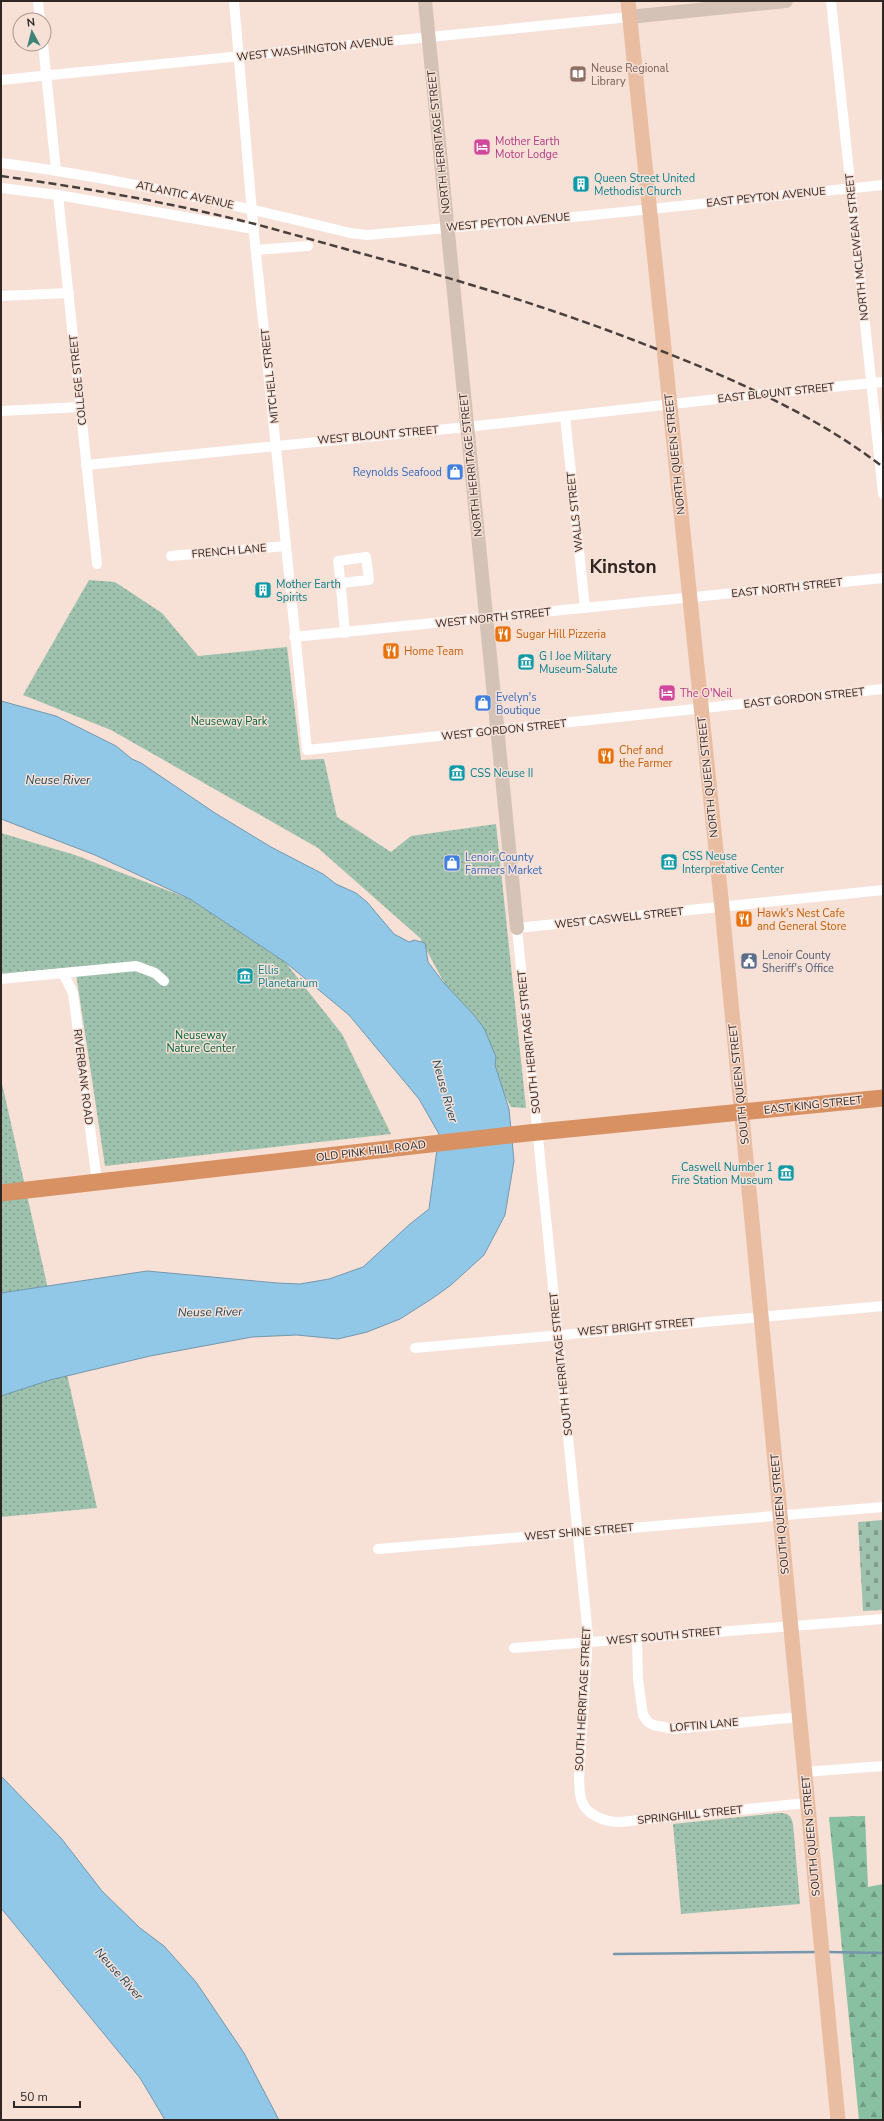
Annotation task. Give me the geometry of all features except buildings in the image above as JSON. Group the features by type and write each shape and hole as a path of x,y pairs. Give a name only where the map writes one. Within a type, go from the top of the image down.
{"highway":[{"name":"EAST KING STREET","path":"742,1113 883,1098"},
{"name":"OLD PINK HILL ROAD","path":"1,1193 403,1147 742,1113"}],"main road":[{"name":"NORTH QUEEN STREET","path":"628,1 722,908"},
{"name":"SOUTH QUEEN STREET","path":"722,908 838,2120"}],"street":[{"path":"38,1 39,12"},
{"name":"MITCHELL STREET","path":"234,1 256,250 277,444 294,637 307,750"},
{"name":"NORTH HERRITAGE STREET","path":"425,1 517,928"},
{"path":"629,17 786,1"},
{"name":"NORTH MCLEWEAN STREET","path":"831,1 883,494"},
{"name":"WEST WASHINGTON AVENUE","path":"1,80 629,17"},
{"path":"44,52 56,170"},
{"name":"ATLANTIC AVENUE","path":"1,163 56,170 124,182 350,233 367,235"},
{"name":"EAST PEYTON AVENUE","path":"649,209 883,185"},
{"name":"ATLANTIC AVENUE","path":"1,188 58,195 254,229"},
{"name":"COLLEGE STREET","path":"58,195 97,564"},
{"name":"WEST PEYTON AVENUE","path":"367,235 649,209"},
{"path":"256,250 308,246"},
{"path":"1,296 68,293"},
{"name":"EAST BLOUNT STREET","path":"670,405 883,382"},
{"name":"WEST BLOUNT STREET","path":"86,465 277,444 467,427 670,405"},
{"path":"1,410 81,407"},
{"name":"WALLS STREET","path":"565,416 585,608"},
{"name":"FRENCH LANE","path":"171,556 286,546"},
{"name":"EAST NORTH STREET","path":"690,598 883,578"},
{"path":"340,583 345,633"},
{"name":"WEST NORTH STREET","path":"294,637 690,598"},
{"name":"EAST GORDON STREET","path":"702,709 883,689"},
{"name":"WEST GORDON STREET","path":"307,750 702,709"},
{"name":"WEST CASWELL STREET","path":"517,928 722,908 883,890"},
{"name":"SOUTH HERRITAGE STREET","path":"517,928 533,1133 558,1334 578,1532 587,1642 579,1779 581,1800"},
{"path":"1,979 136,966 155,973 164,981"},
{"name":"RIVERBANK ROAD","path":"63,973 73,993 97,1183"},
{"name":"WEST BRIGHT STREET","path":"415,1348 883,1306"},
{"name":"WEST SHINE STREET","path":"378,1549 883,1507"},
{"name":"WEST SOUTH STREET","path":"514,1648 883,1619"},
{"name":"LOFTIN LANE","path":"637,1638 638,1679 643,1714 648,1722 653,1725 674,1729 799,1717"},
{"path":"804,1772 883,1766"},
{"name":"SPRINGHILL STREET","path":"581,1800 591,1814 609,1822 807,1803"}],"green space":[{"name":"Neuseway Park","path":"89,580 115,582 162,613 198,656 287,647 301,760 324,759 337,817 391,852 411,836 496,824 526,1108 511,1107 420,938 318,848 111,730 23,695"},
{"name":"Neuseway Nature Center","path":"1,833 75,855 190,899 285,962 342,1034 391,1134 105,1166 75,967 1,974"},
{"path":"1,1079 97,1508 1,1517"},
{"path":"883,1520 883,1610 863,1611 858,1522"},
{"path":"779,1813 789,1815 793,1824 800,1904 681,1914 673,1824"},
{"path":"865,1816 868,1887 883,1884 883,2120 859,2120 829,1817"}],"water":[{"name":"Neuse River","path":"1,701 56,716 116,746 132,759 141,763 215,813 271,847 323,874 336,884 356,893 367,902 394,934 409,942 414,940 425,943 428,962 443,982 484,1028 496,1057 495,1065 509,1109 514,1161 505,1215 484,1255 451,1285 400,1319 367,1332 338,1339 297,1335 252,1337 150,1356 50,1380 1,1396 1,1293 147,1271 300,1284 329,1279 363,1267 410,1224 429,1209 439,1134 419,1099 349,1015 285,962 190,899 95,855 1,819"},
{"name":"Neuse River","path":"1,1776 61,1838 102,1891 140,1928 164,1946 196,1982 244,2053 279,2120 165,2120 140,2078 1,1908"}],"waterway":[{"path":"614,1954 818,1952"},
{"path":"827,1952 883,1953"}],"railway":[{"path":"1,176 129,197 224,216 400,264 531,304 627,338 689,362 747,387 803,415 857,448 883,467"}],"place":[{"name":"Neuse Regional Library","path":"578,74"},
{"name":"Mother Earth Motor Lodge","path":"482,147"},
{"name":"Queen Street United Methodist Church","path":"581,184"},
{"name":"Reynolds Seafood","path":"455,472"},
{"name":"Mother Earth Spirits","path":"263,590"},
{"name":"Sugar Hill Pizzeria","path":"503,634"},
{"name":"Home Team","path":"391,651"},
{"name":"G I Joe Military Museum-Salute","path":"526,662"},
{"name":"The O'Neil","path":"667,693"},
{"name":"Evelyn's Boutique","path":"483,703"},
{"name":"Chef and the Farmer","path":"606,756"},
{"name":"CSS Neuse II","path":"457,773"},
{"name":"CSS Neuse Interpretative Center","path":"669,862"},
{"name":"Lenoir County Farmers Market","path":"452,863"},
{"name":"Hawk's Nest Cafe and General Store","path":"744,919"},
{"name":"Lenoir County Sheriff's Office","path":"749,961"},
{"name":"Ellis Planetarium","path":"245,976"},
{"name":"Caswell Number 1 Fire Station Museum","path":"786,1173"}],"district":[{"name":"Kinston","path":"623,567"}]}
